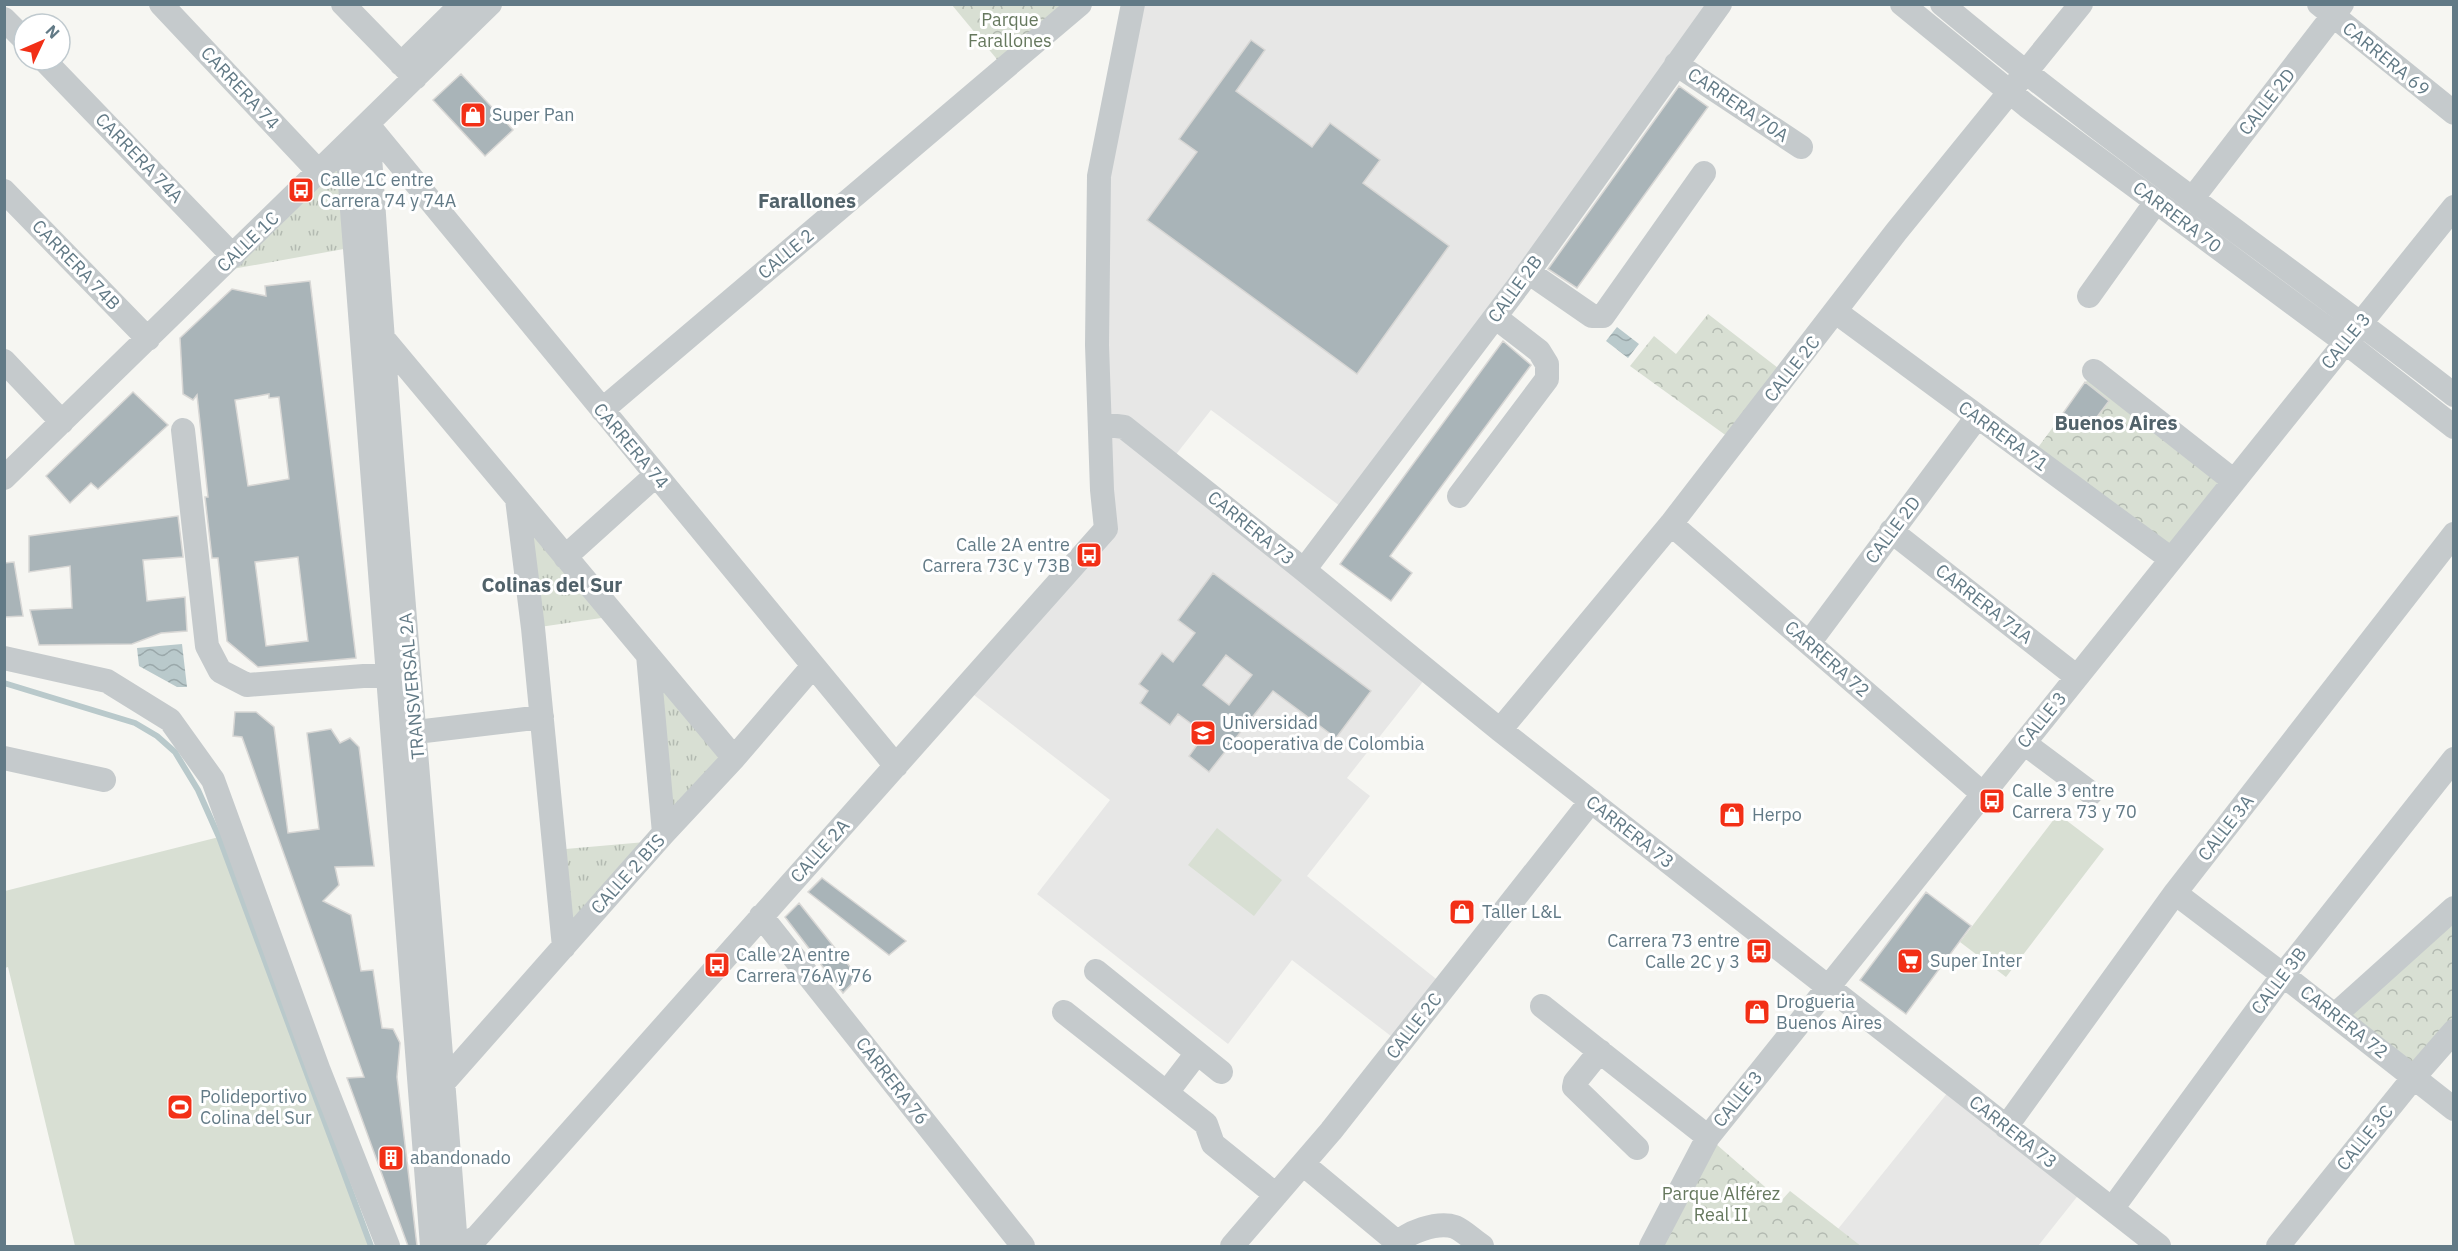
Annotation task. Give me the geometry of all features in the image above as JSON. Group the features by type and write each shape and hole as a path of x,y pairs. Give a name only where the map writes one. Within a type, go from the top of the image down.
{"street":[{"name":"CARRERA 74","path":"161,4 319,172"},
{"path":"343,4 408,71 462,4"},
{"name":"CALLE 1C","path":"4,478 368,125 408,71 490,4"},
{"name":"CALLE 2","path":"602,410 1080,4"},
{"name":"CALLE 2A","path":"458,1246 477,1238 1106,529 1097,345 1099,176 1133,4"},
{"name":"CALLE 2B","path":"1304,570 1495,317 1720,4"},
{"name":"CARRERA 70","path":"1902,4 2009,92 2345,342 2454,427"},
{"name":"CARRERA 70","path":"1942,4 2024,73 2361,322 2454,395"},
{"name":"CALLE 2C","path":"1500,730 1671,524 1896,232 2081,4"},
{"name":"CARRERA 69","path":"2332,8 2454,113"},
{"name":"CALLE 2D","path":"2192,199 2332,8"},
{"name":"CARRERA 70A","path":"1676,64 1801,147"},
{"name":"CARRERA 74A","path":"56,72 233,256"},
{"name":"CARRERA 74","path":"368,125 896,766"},
{"name":"TRANSVERSAL 2A","path":"368,125 382,337 432,1246"},
{"name":"TRANSVERSAL 2A","path":"347,145 399,673 416,732 458,1246"},
{"path":"1528,272 1592,316 1603,316 1704,173"},
{"name":"CARRERA 74B","path":"4,191 148,339"},
{"path":"2089,296 2157,202"},
{"name":"CALLE 3","path":"1651,1246 1708,1137 2454,207"},
{"name":"CARRERA 71","path":"1836,312 2171,559"},
{"path":"1460,496 1547,379 1547,364 1539,351 1495,317"},
{"path":"382,337 734,758"},
{"path":"4,361 62,422"},
{"path":"2094,371 2234,481"},
{"name":"CALLE 2D","path":"1809,643 1977,417"},
{"name":"CARRERA 73","path":"1101,424 1124,426 1500,730 2159,1246"},
{"path":"183,430 207,646 220,671 247,685 399,673"},
{"path":"566,557 656,475"},
{"path":"517,499 533,628 564,947"},
{"name":"CARRERA 72","path":"1671,524 1983,794"},
{"name":"CARRERA 71A","path":"1891,531 2077,677"},
{"name":"CALLE 3A","path":"2006,1127 2175,893 2454,534"},
{"path":"648,655 664,833"},
{"path":"4,658 107,681 170,720 213,780 320,1071 388,1246"},
{"name":"CALLE 2 BIS","path":"444,1082 664,833 734,758 813,666"},
{"path":"416,732 542,717"},
{"path":"2024,743 2091,793"},
{"path":"4,758 104,780"},
{"name":"CALLE 3B","path":"2112,1209 2283,975 2454,759"},
{"name":"CALLE 2C","path":"1232,1246 1303,1164 1591,801"},
{"name":"CARRERA 72","path":"2175,893 2454,1109"},
{"path":"2335,1015 2454,908"},
{"name":"CARRERA 76","path":"761,916 1019,1245"},
{"path":"1096,971 1205,1067 1173,1096"},
{"path":"1542,1005 1708,1137"},
{"path":"1064,1012 1206,1124 1213,1144 1275,1195"},
{"name":"CALLE 3C","path":"2278,1246 2414,1077 2454,1031"},
{"path":"1600,1051 1575,1082 1574,1087 1638,1148"},
{"path":"1303,1164 1397,1245 1405,1236 1442,1224 1458,1228 1482,1246"}],"shaded area":[{"path":"1133,5 1720,5 1348,512 1211,410 1170,462 1429,674 1347,778 1370,796 1307,876 1445,986 1400,1043 1292,960 1228,1044 1037,894 1110,800 965,688 1106,529 1099,176"},
{"path":"1953,1086 2084,1188 2038,1246 1861,1246 1838,1229"}],"green space":[{"name":"Parque Farallones","path":"952,5 1080,5 1005,69"},
{"path":"347,145 355,247 216,272"},
{"path":"1708,314 1787,375 1735,442 1630,366 1654,336 1676,354"},
{"path":"2094,371 2234,481 2171,559 2031,457"},
{"path":"517,499 615,616 533,628"},
{"path":"648,655 734,758 664,833"},
{"path":"2058,814 2104,849 2006,977 1960,942"},
{"path":"1217,828 1282,880 1254,916 1188,865"},
{"name":"Polideportivo Colina del Sur","path":"219,837 371,1246 75,1246 8,967 5,968 5,891"},
{"path":"657,841 564,947 554,850"},
{"path":"2453,908 2453,1031 2414,1077 2335,1015"},
{"name":"Parque Alférez Real II","path":"1708,1137 1781,1201 1790,1191 1861,1246 1651,1246"}],"water":[{"path":"1617,327 1639,344 1628,358 1606,341"},
{"path":"182,644 187,687 177,687 139,666 137,648"}],"building":[{"path":"1251,40 1265,50 1236,91 1312,147 1330,123 1380,160 1363,183 1449,246 1357,374 1147,220 1197,152 1179,139"},
{"name":"Super Pan","path":"461,74 513,130 485,156 433,100"},
{"path":"1679,86 1708,107 1577,288 1548,269"},
{"path":"310,281 356,658 258,667 227,641 218,558 212,558 197,395 193,400 183,394 180,338 232,289 266,296 265,286","holes":["269,394 269,398 279,397 289,479 248,486 235,400","298,557 308,641 266,646 255,562"]},
{"path":"1503,341 1531,365 1390,556 1412,573 1391,601 1340,564"},
{"path":"2085,382 2109,401 2085,433 2061,416"},
{"path":"133,392 168,425 98,489 91,483 70,503 46,476"},
{"path":"178,516 183,557 143,560 147,601 185,597 187,631 161,633 132,644 39,645 30,610 72,608 70,566 29,572 29,536"},
{"path":"14,562 23,616 4,617 4,563"},
{"path":"1213,573 1371,691 1336,738 1273,691 1209,772 1189,756 1205,734 1178,714 1170,725 1140,703 1148,691 1139,684 1162,653 1173,662 1195,633 1178,620","holes":["1226,655 1252,675 1229,705 1203,685"]},
{"path":"235,712 256,712 274,727 288,833 319,829 307,733 331,729 340,743 350,738 359,747 374,866 335,867 339,885 323,901 351,915 361,971 373,970 382,1028 393,1029 400,1043 397,1077 417,1246 408,1246 347,1078 364,1077 242,737 233,736"},
{"path":"822,878 906,941 889,955 808,892"},
{"name":"Super Inter","path":"1926,892 1971,926 1906,1014 1860,980"},
{"path":"799,903 858,977 843,993 785,917"}],"waterway":[{"path":"4,683 135,723 157,736 175,752 198,790 219,837 371,1246"}],"place":[{"name":"Super Pan","path":"473,115"},
{"name":"Calle 1C entre Carrera 74 y 74A","path":"301,190"},
{"name":"Calle 2A entre Carrera 73C y 73B","path":"1089,555"},
{"name":"Universidad Cooperativa de Colombia","path":"1203,733"},
{"name":"Calle 3 entre Carrera 73 y 70","path":"1992,801"},
{"name":"Herpo","path":"1732,815"},
{"name":"Taller L&L","path":"1462,912"},
{"name":"Carrera 73 entre Calle 2C y 3","path":"1759,951"},
{"name":"Super Inter","path":"1910,961"},
{"name":"Calle 2A entre Carrera 76A y 76","path":"717,965"},
{"name":"Drogueria Buenos Aires","path":"1757,1012"},
{"name":"Polideportivo Colina del Sur","path":"180,1107"},
{"name":"abandonado","path":"391,1158"}],"district":[{"name":"Farallones","path":"807,201"},
{"name":"Buenos Aires","path":"2116,423"},
{"name":"Colinas del Sur","path":"552,585"}]}
